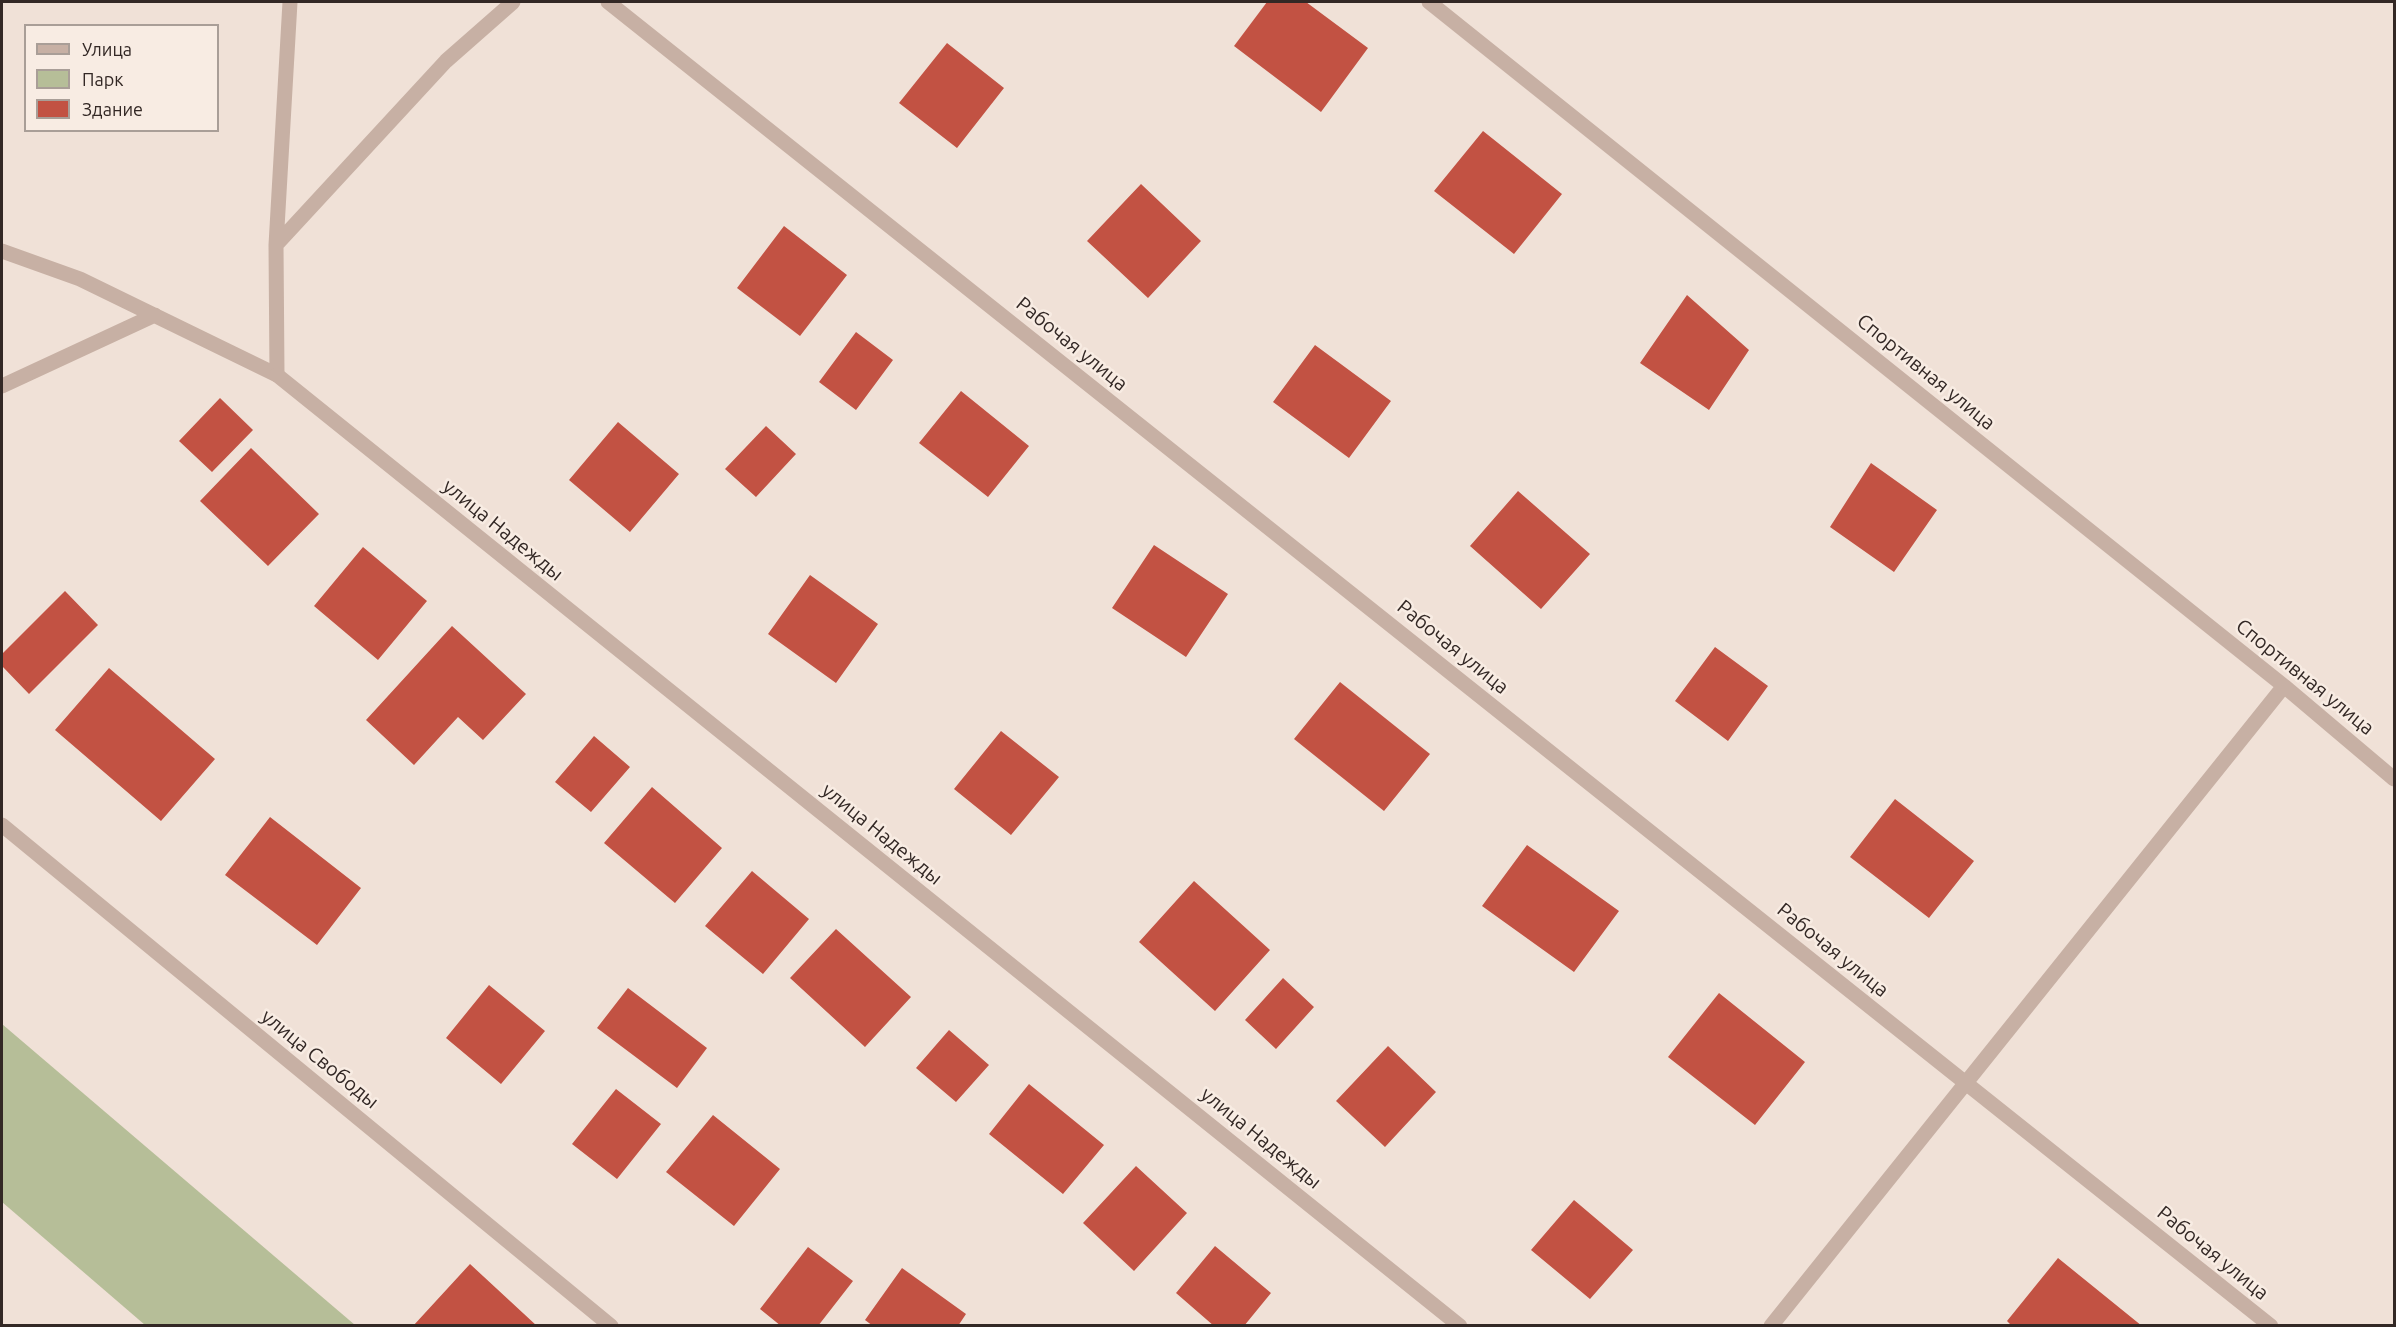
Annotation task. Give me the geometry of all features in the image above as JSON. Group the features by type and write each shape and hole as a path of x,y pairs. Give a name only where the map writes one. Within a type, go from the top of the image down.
{"street":[{"path":"277,375 276,245 290,2"},
{"path":"276,245 446,61 513,2"},
{"name":"Рабочая улица","path":"608,2 2271,1326"},
{"name":"Спортивная улица","path":"1430,2 2284,686 2394,779"},
{"name":"улица Надежды","path":"2,251 80,279 277,375 1460,1326"},
{"path":"2,386 155,315"},
{"path":"1771,1326 2284,686"},
{"name":"улица Свободы","path":"2,825 611,1326"}],"green space":[{"path":"2,1024 355,1325 145,1325 2,1202"}],"building":[{"path":"1267,2 1306,2 1368,48 1321,112 1234,46"},
{"path":"947,43 1004,88 957,148 899,103"},
{"path":"1483,131 1562,194 1514,254 1434,191"},
{"path":"1141,184 1201,241 1148,298 1087,241"},
{"path":"784,226 847,275 800,336 737,288"},
{"path":"1687,295 1749,350 1709,410 1640,363"},
{"path":"856,332 893,360 856,410 819,382"},
{"path":"1315,345 1391,401 1349,458 1273,402"},
{"path":"961,391 1029,446 988,497 919,443"},
{"path":"220,398 253,430 212,472 179,441"},
{"path":"618,422 679,474 630,532 569,480"},
{"path":"766,426 796,454 756,497 725,469"},
{"path":"251,448 319,514 268,566 200,501"},
{"path":"1871,463 1937,510 1894,572 1830,527"},
{"path":"1518,491 1590,554 1541,609 1470,546"},
{"path":"1154,545 1228,594 1186,657 1112,608"},
{"path":"363,547 427,601 378,660 314,606"},
{"path":"810,575 878,624 836,683 768,634"},
{"path":"65,591 98,625 29,694 2,666 2,654"},
{"path":"452,626 526,694 483,740 458,717 414,765 366,720"},
{"path":"1715,647 1768,686 1728,741 1675,701"},
{"path":"109,668 215,759 161,821 55,730"},
{"path":"1340,682 1430,754 1384,811 1294,739"},
{"path":"1001,731 1059,777 1011,835 954,789"},
{"path":"594,736 630,767 591,812 555,782"},
{"path":"652,787 722,848 675,903 604,843"},
{"path":"1895,799 1974,861 1929,918 1850,857"},
{"path":"270,817 361,888 317,945 225,875"},
{"path":"1527,845 1619,911 1574,972 1482,906"},
{"path":"752,871 809,919 763,974 705,926"},
{"path":"1194,881 1270,950 1215,1011 1139,942"},
{"path":"836,929 911,997 865,1047 790,978"},
{"path":"1283,978 1314,1007 1276,1049 1245,1020"},
{"path":"489,985 545,1031 501,1084 446,1038"},
{"path":"628,988 707,1048 677,1088 597,1028"},
{"path":"1719,993 1805,1062 1755,1125 1668,1057"},
{"path":"949,1030 989,1065 956,1102 916,1068"},
{"path":"1388,1046 1436,1092 1385,1147 1336,1101"},
{"path":"1029,1084 1104,1145 1063,1194 989,1134"},
{"path":"616,1089 661,1124 617,1179 572,1144"},
{"path":"713,1115 780,1169 734,1226 666,1172"},
{"path":"1136,1166 1187,1213 1134,1271 1083,1223"},
{"path":"1574,1200 1633,1250 1590,1299 1531,1250"},
{"path":"1215,1246 1271,1293 1244,1326 1214,1326 1176,1293"},
{"path":"808,1247 853,1281 818,1326 781,1326 760,1309"},
{"path":"2058,1258 2142,1326 2012,1326 2007,1321"},
{"path":"470,1264 537,1326 413,1326"},
{"path":"902,1268 966,1314 958,1326 873,1326 865,1320"}]}
